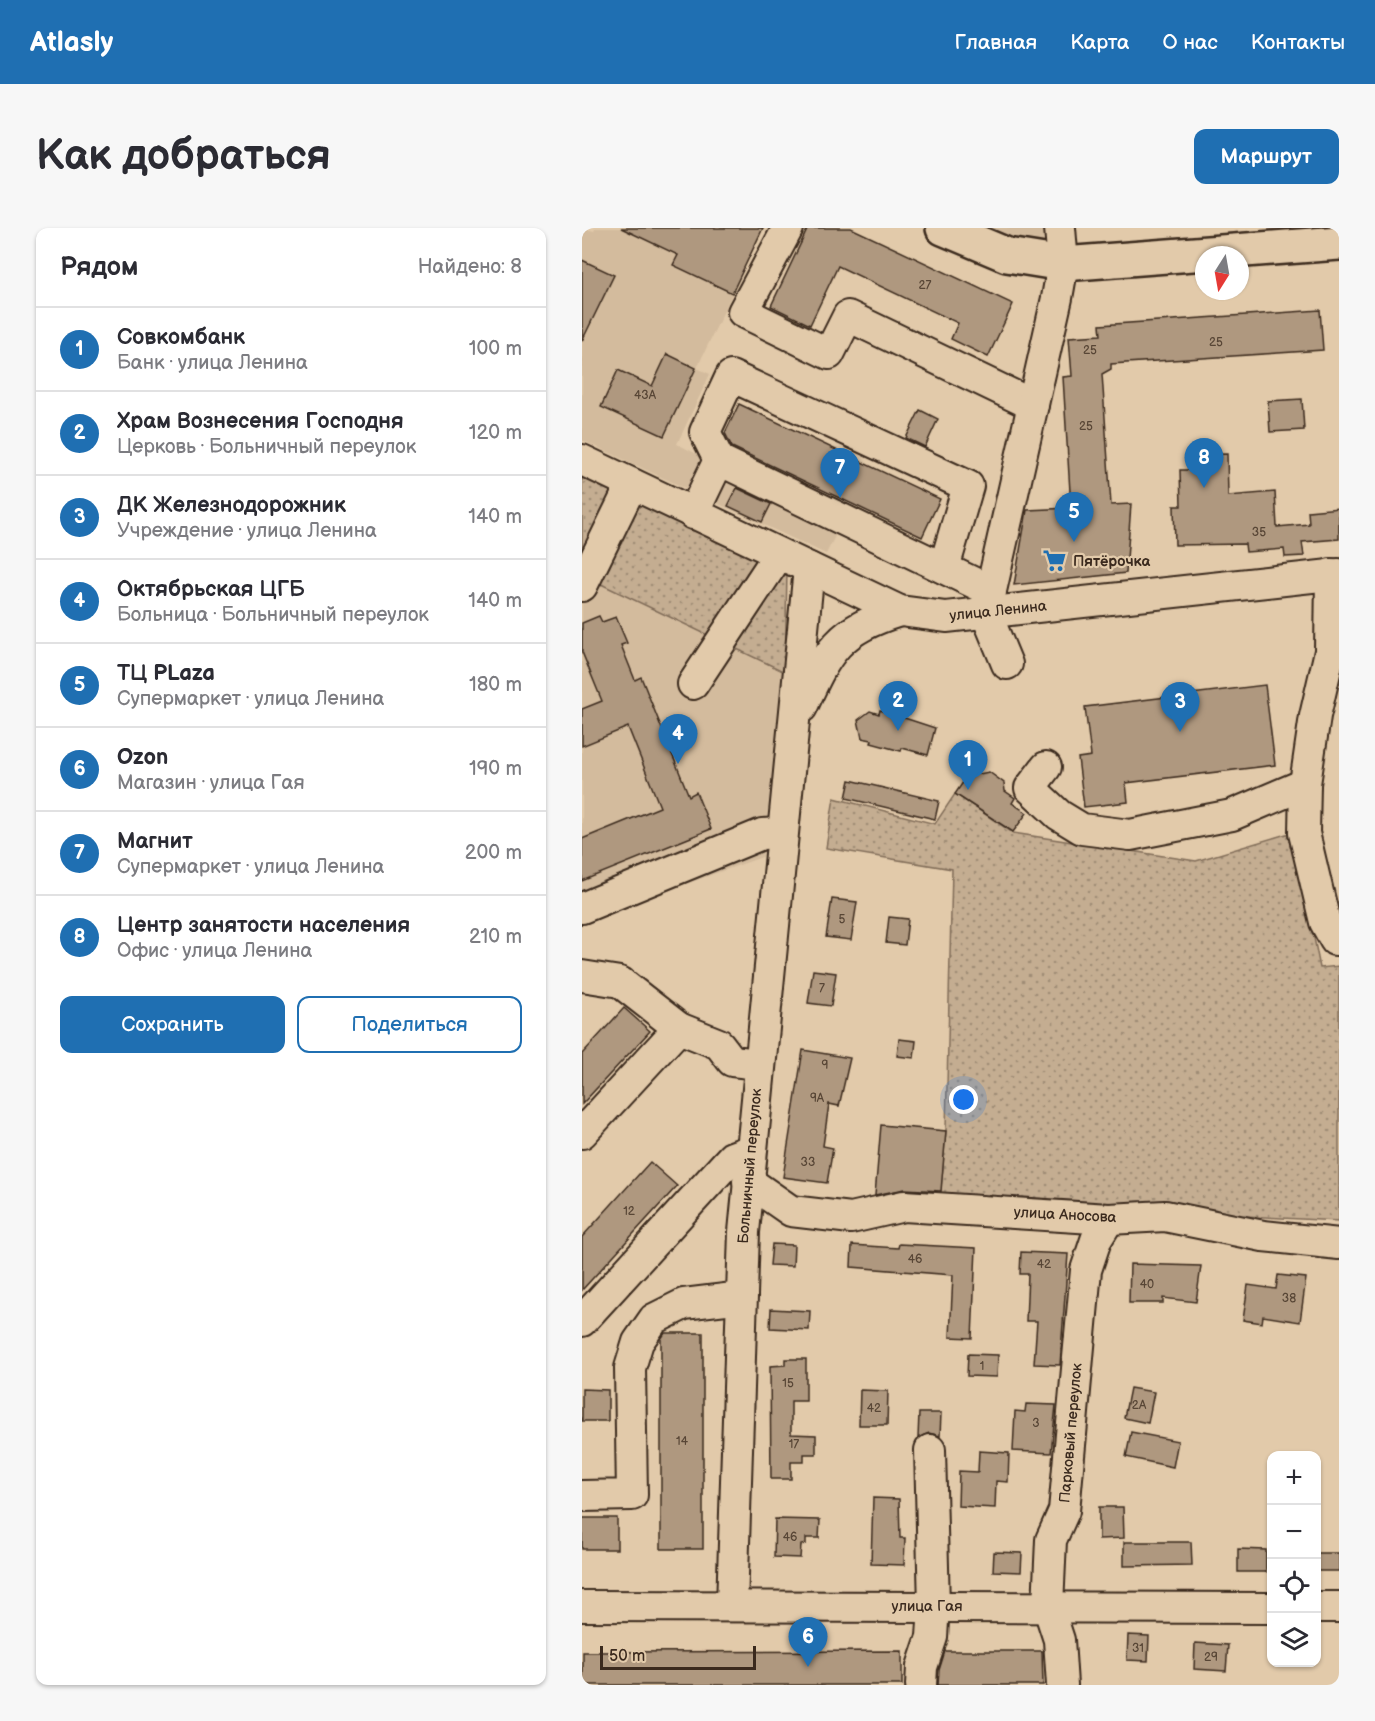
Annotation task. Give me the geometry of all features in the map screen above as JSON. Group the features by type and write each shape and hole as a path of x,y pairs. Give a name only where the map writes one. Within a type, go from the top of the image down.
{"main road":[{"path":"943,228 1007,255 1063,264 1339,243"}],"street":[{"path":"788,228 743,312 830,354 848,316 1033,405"},
{"path":"1007,664 988,602 1063,264 1060,228"},
{"path":"944,568 968,486 731,376 705,432 719,460 944,568 988,602"},
{"name":"улица Ленина","path":"582,460 900,611 946,617 988,602 1335,574"},
{"path":"693,514 719,460"},
{"path":"582,586 632,484"},
{"path":"693,684 779,554"},
{"name":"Больничный переулок","path":"732,1606 744,1232 809,568"},
{"path":"1335,574 1330,651 1315,716 1305,784 1304,833 1325,922 1337,940"},
{"name":"Больничный переулок","path":"793,728 818,672 837,643 866,622 900,611"},
{"path":"1046,767 1030,788 1059,815 1082,829 1130,835 1232,815 1305,784"},
{"path":"582,908 762,834 782,833"},
{"path":"582,976 620,982 679,1028 719,1044 732,1061 759,1064"},
{"path":"582,1133 679,1028"},
{"path":"582,1321 732,1157 751,1149"},
{"name":"улица Аносова","path":"748,1181 791,1211 851,1218 904,1206 1109,1219 1165,1216 1263,1236 1339,1244"},
{"path":"744,1232 791,1211"},
{"name":"Парковый переулок","path":"1062,1685 1059,1640 1048,1606 1051,1540 1064,1511 1086,1270 1096,1240 1109,1219"},
{"path":"582,1496 632,1495 630,1368 638,1342 654,1319 684,1304 742,1297"},
{"path":"921,1685 922,1667 933,1636 930,1450"},
{"name":"улица Гая","path":"582,1606 1267,1608"},
{"path":"1321,1607 1339,1606"}],"shaded area":[{"path":"582,228 594,231 595,228 763,228 697,368 710,374 677,444 840,526 826,554 582,440"},
{"path":"983,228 1047,228 1048,244 999,235"},
{"path":"582,475 787,571 785,672 582,575"},
{"path":"582,575 785,672 765,856 582,920"},
{"path":"955,794 1013,833 1196,861 1293,832 1320,968 1339,966 1339,1221 940,1200 946,1130 952,869 826,848 834,798 935,824"}],"building":[{"path":"621,228 763,228 732,293 673,265 678,255"},
{"path":"808,228 851,228 1013,304 988,357 951,339 958,323 838,266 810,325 771,306"},
{"path":"582,260 614,275 582,341"},
{"path":"1320,310 1323,350 1111,364 1111,369 1102,374 1111,505 1131,504 1126,573 1014,585 1027,510 1071,508 1063,377 1072,376 1069,337 1101,335 1100,325"},
{"path":"667,354 696,368 664,436 601,407 618,370 652,386"},
{"path":"1302,399 1304,430 1270,432 1268,401"},
{"path":"739,404 940,499 922,537 732,447 725,433"},
{"path":"920,410 938,419 925,447 906,438"},
{"path":"1227,454 1228,496 1275,492 1277,527 1309,524 1308,511 1339,508 1339,539 1302,542 1304,556 1285,557 1284,549 1246,552 1245,544 1175,545 1174,506 1181,506 1180,470 1189,470 1189,455"},
{"path":"737,488 771,504 762,522 728,506"},
{"path":"599,616 602,622 616,617 627,643 621,645 635,680 641,677 689,796 696,792 711,829 582,881 582,839 660,807 628,727 582,746 582,709 602,701 582,652 582,623"},
{"path":"1265,685 1275,765 1126,783 1128,802 1084,807 1078,758 1091,756 1085,707"},
{"path":"880,710 935,728 928,755 902,748 901,751 871,743 872,740 862,738 858,720 870,711 879,714"},
{"path":"972,769 979,774 989,772 1004,783 1005,791 1015,798 1012,803 1027,813 1013,832 955,794"},
{"path":"850,780 939,801 935,819 846,798"},
{"path":"832,899 857,902 851,940 826,937"},
{"path":"889,917 908,919 905,945 886,943"},
{"path":"813,970 836,973 831,1006 808,1003"},
{"path":"624,1008 650,1031 582,1104 582,1054"},
{"path":"899,1039 916,1041 914,1058 897,1056"},
{"path":"803,1050 850,1058 839,1106 829,1104 823,1146 833,1148 827,1183 783,1177"},
{"path":"881,1125 946,1131 941,1191 905,1189 875,1195"},
{"path":"650,1162 677,1186 582,1290 582,1237"},
{"path":"772,1244 794,1245 793,1266 770,1265"},
{"path":"899,1244 976,1248 972,1338 950,1337 953,1275 851,1267 852,1245 898,1248"},
{"path":"1021,1252 1068,1254 1060,1365 1034,1364 1037,1321 1026,1321 1028,1274 1020,1274"},
{"path":"1130,1264 1201,1266 1196,1302 1163,1298 1163,1303 1129,1303"},
{"path":"1278,1275 1306,1278 1300,1322 1263,1316 1262,1323 1243,1320 1248,1285 1276,1289"},
{"path":"771,1309 810,1311 809,1330 770,1328"},
{"path":"665,1333 703,1333 703,1549 661,1549 661,1339"},
{"path":"968,1354 998,1355 997,1377 967,1376"},
{"path":"785,1359 806,1359 806,1401 791,1401 791,1434 816,1435 816,1454 804,1454 804,1462 791,1462 791,1479 771,1479 770,1366 785,1365"},
{"path":"1130,1388 1154,1392 1148,1423 1124,1418"},
{"path":"582,1389 608,1390 608,1421 582,1421"},
{"path":"860,1390 888,1391 887,1425 859,1425"},
{"path":"1026,1404 1056,1405 1051,1453 1013,1451 1015,1411 1025,1412"},
{"path":"919,1413 941,1413 940,1436 929,1433 918,1438"},
{"path":"1131,1432 1178,1441 1173,1467 1126,1457"},
{"path":"979,1451 1009,1453 1008,1482 996,1481 995,1508 958,1506 959,1471 978,1472"},
{"path":"873,1498 899,1499 900,1538 905,1538 904,1565 871,1564"},
{"path":"1099,1507 1123,1507 1124,1538 1099,1539"},
{"path":"582,1518 617,1518 617,1549 582,1549"},
{"path":"775,1519 820,1520 819,1538 806,1538 806,1544 801,1545 800,1558 774,1557"},
{"path":"1124,1542 1191,1542 1192,1565 1124,1566"},
{"path":"1238,1549 1266,1550 1266,1572 1238,1572"},
{"path":"994,1552 1022,1553 1021,1572 993,1571"},
{"path":"1321,1553 1339,1553 1339,1571 1321,1571"},
{"path":"1128,1635 1149,1636 1148,1661 1127,1660"},
{"path":"1195,1643 1228,1645 1226,1671 1194,1669"},
{"path":"902,1651 902,1685 583,1685 583,1652"},
{"path":"945,1651 1042,1651 1043,1685 938,1685 939,1670"}],"place":[{"name":"Центр занятости населения","path":"1204,488"},
{"name":"Магнит","path":"840,498"},
{"name":"ТЦ PLaza","path":"1074,542"},
{"name":"Пятёрочка","path":"1055,561"},
{"name":"Храм Вознесения Господня","path":"898,731"},
{"name":"ДК Железнодорожник","path":"1180,732"},
{"name":"Октябрьская ЦГБ","path":"678,764"},
{"name":"Совкомбанк","path":"968,790"},
{"name":"Ozon","path":"808,1667"}]}
